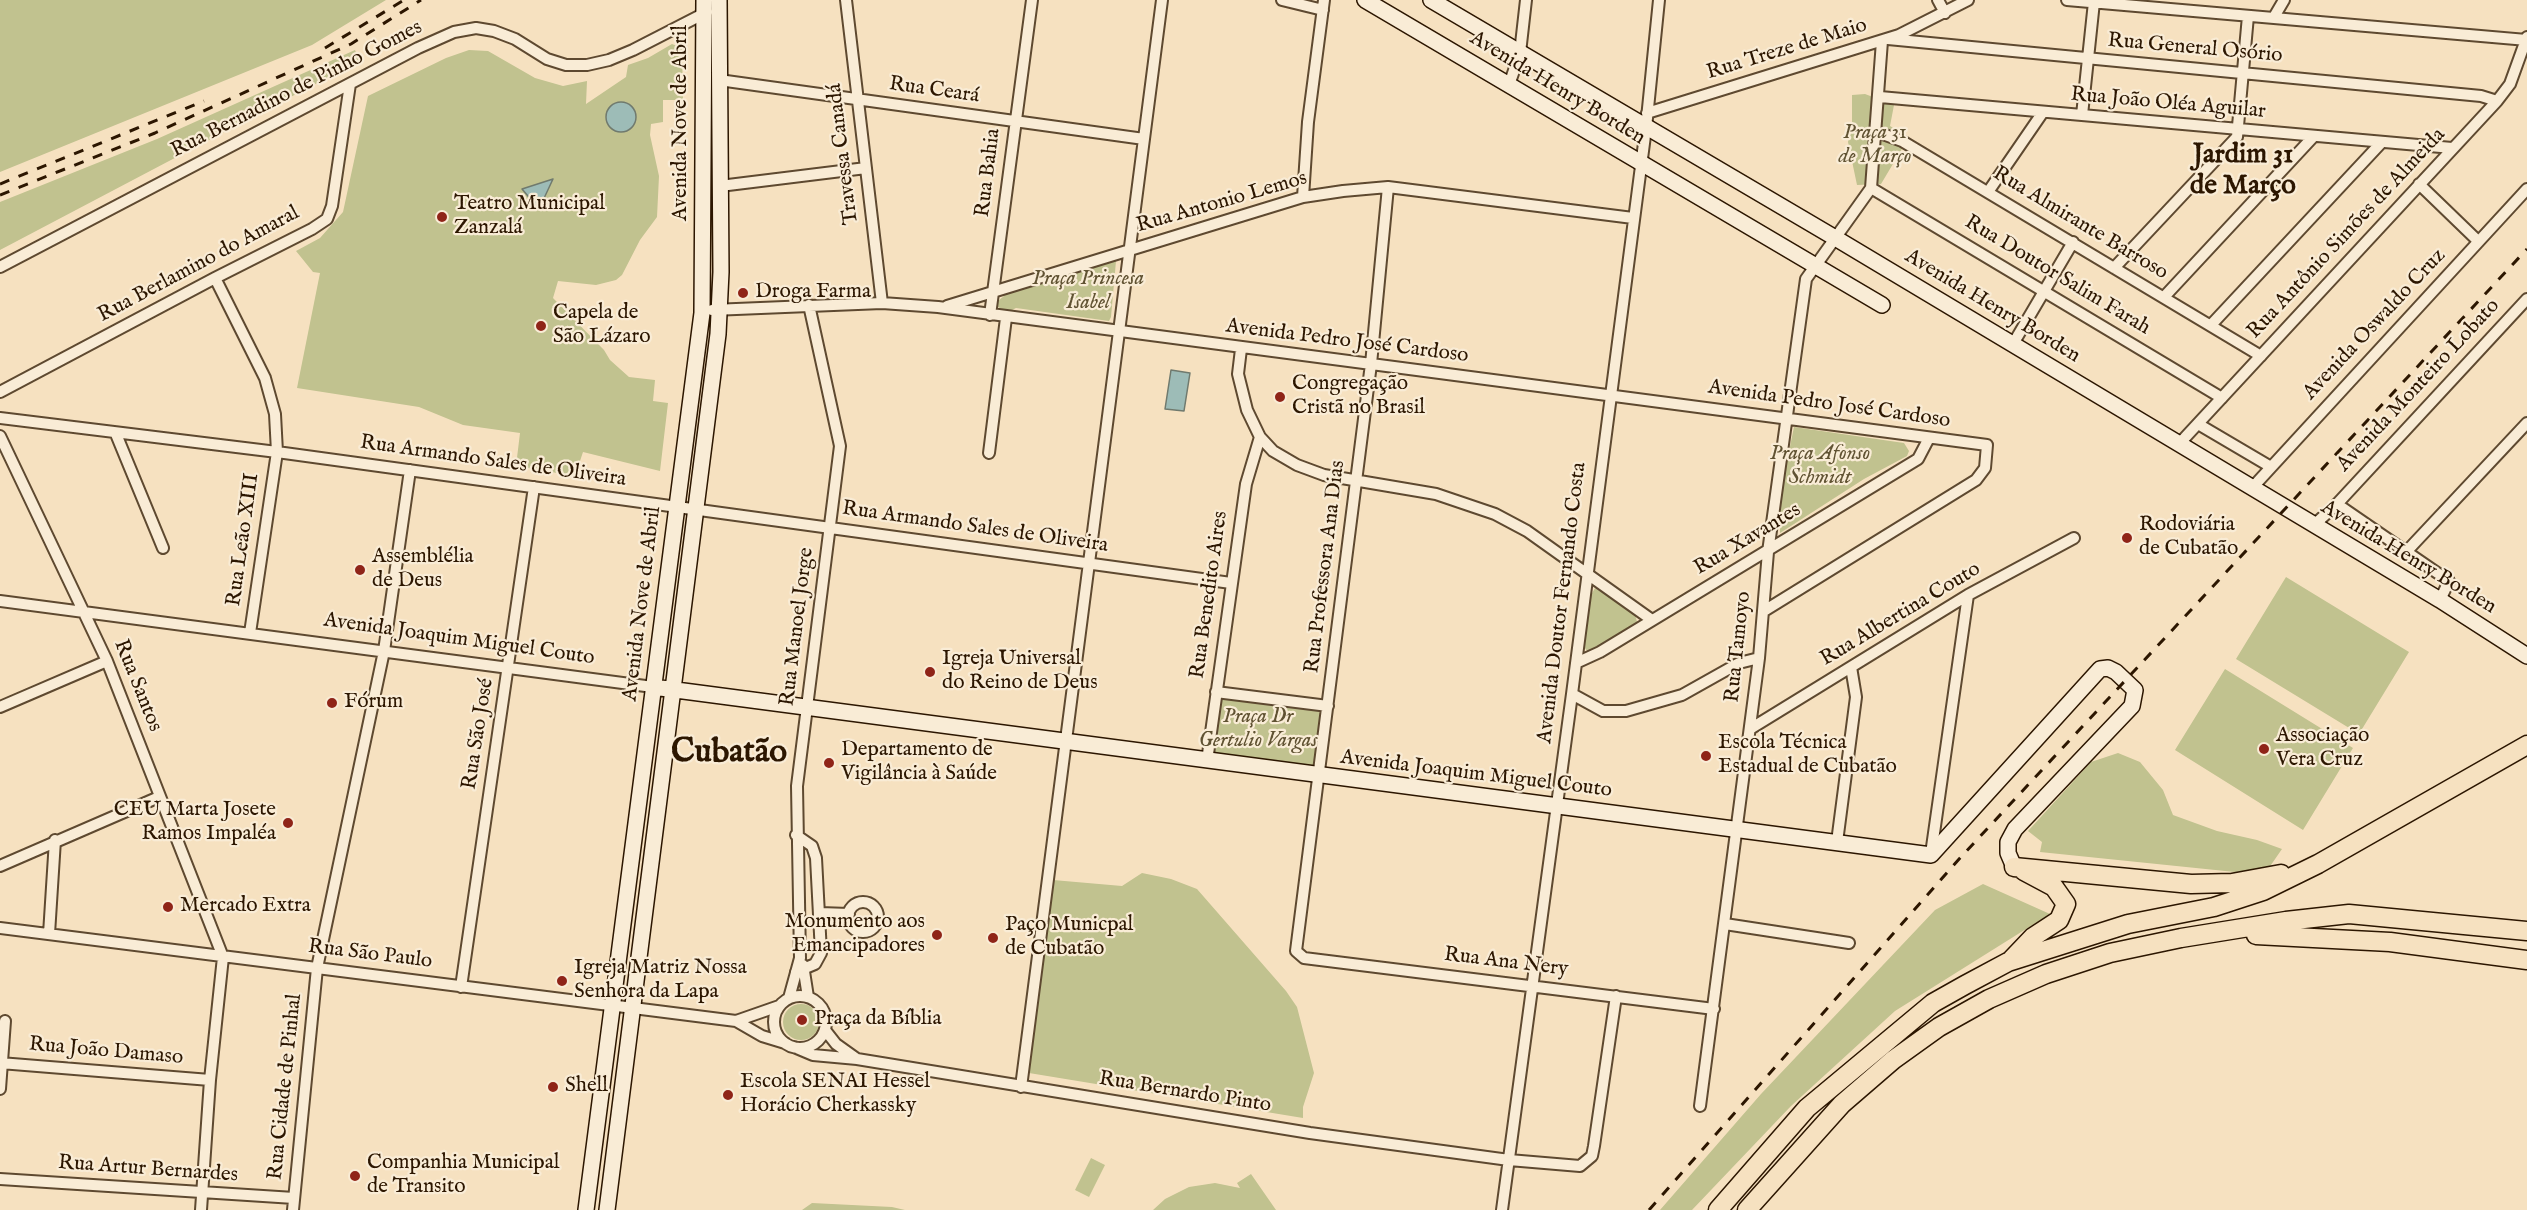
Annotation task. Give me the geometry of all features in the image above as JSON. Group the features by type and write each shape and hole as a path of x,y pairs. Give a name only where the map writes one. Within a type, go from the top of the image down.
{"highway":[{"path":"1718,1210 1807,1108 1933,1003 2008,962 2128,924 2214,907 2263,891 2346,849 2527,745"},
{"path":"2014,867 2191,884 2232,883 2266,878 2318,864"},
{"path":"2008,962 2033,937 2059,920 2066,904 2054,887 2014,867"},
{"path":"1747,1210 1842,1104 1893,1060 1939,1028 1998,995 2046,974 2110,953 2181,938 2221,934 2286,921 2349,914 2518,929 2527,923"},
{"path":"2221,934 2318,936 2390,942 2527,960"}],"street":[{"name":"Travessa Canadá","path":"846,0 882,303"},
{"name":"Rua Bahia","path":"990,315 1032,0"},
{"path":"1021,1087 1064,741 1162,0"},
{"path":"1282,0 1324,5 1308,122 1303,196"},
{"name":"Avenida Henry Borden","path":"1365,0 1882,305"},
{"name":"Avenida Henry Borden","path":"1431,0 1520,53 1646,121 1837,239 2440,600 2527,656"},
{"path":"1509,85 1520,53 1526,0"},
{"name":"Avenida Doutor Fernando Costa","path":"1502,1210 1572,694 1646,121 1659,0"},
{"path":"1938,0 1945,13"},
{"path":"2067,0 2526,39"},
{"path":"2274,17 2284,0"},
{"name":"Rua Treze de Maio","path":"1646,121 1885,40 1945,13 1963,1"},
{"path":"2082,115 2094,2"},
{"name":"Rua Bernadino de Pinho Gomes","path":"0,267 454,32 476,28 494,31 515,39 547,59 566,65 586,65 609,60 633,50 703,7 719,3"},
{"name":"Avenida Nove de Abril","path":"607,1210 720,309 719,3"},
{"name":"Avenida Nove de Abril","path":"586,1210 702,313 703,7"},
{"path":"2114,268 2237,136 2248,16"},
{"name":"Rua Antônio Simões de Almeida","path":"2179,444 2497,101 2510,84 2526,39"},
{"path":"1814,266 1837,239 1871,188 1885,40"},
{"name":"Rua General Osório","path":"1885,40 2242,72 2481,96 2497,101"},
{"name":"Rua Ceará","path":"719,80 1144,140"},
{"name":"Rua Berlamino do Amaral","path":"0,392 312,229 327,219 332,206 350,84"},
{"name":"Rua João Oléa Aguilar","path":"1880,97 2452,148"},
{"path":"1988,192 2043,112"},
{"name":"Rua Almirante Barroso","path":"1877,132 1902,141 2261,356"},
{"path":"2164,297 2313,137"},
{"path":"2211,325 2381,143"},
{"path":"720,186 866,168"},
{"path":"2419,184 2478,241"},
{"name":"Rua Antonio Lemos","path":"938,307 957,304 1303,196 1388,187 1633,218"},
{"name":"Rua Professora Ana Dias","path":"1296,951 1357,482 1388,187"},
{"name":"Rua Doutor Salim Farah","path":"1871,188 2222,398"},
{"name":"Avenida Oswaldo Cruz","path":"2252,488 2527,189"},
{"path":"2013,344 2073,242"},
{"name":"Rua Tamoyo","path":"1700,1106 1759,658 1768,552 1786,419 1806,279 1814,266"},
{"name":"Rua Leão XIII","path":"215,278 272,396 277,452 250,633"},
{"name":"Avenida Monteiro Lobato","path":"2314,525 2337,504 2527,299"},
{"name":"Avenida Pedro José Cardoso","path":"702,313 720,309 882,303 938,307 1241,349 1371,363 1987,445 1985,468 1976,480 1764,611"},
{"name":"Rua Manoel Jorge","path":"808,997 800,971 797,786 840,446 809,305"},
{"path":"989,453 1006,318"},
{"path":"1241,349 1238,374 1247,410 1260,437 1273,451 1297,465 1357,482 1427,492 1464,502 1527,531 1652,620"},
{"name":"Rua Armando Sales de Oliveira","path":"0,418 277,452 1231,583"},
{"path":"2406,552 2527,423"},
{"path":"2198,424 2271,467"},
{"path":"116,434 163,548"},
{"name":"Rua Santos","path":"0,436 107,660 223,957"},
{"name":"Rua Benedito Aires","path":"1208,761 1246,484 1260,437"},
{"name":"Rua Xavantes","path":"1576,663 1600,652 1768,552 1918,459 1929,438"},
{"name":"Rua Cidade de Pinhal","path":"293,1210 318,968 384,651 410,470"},
{"name":"Rua São José","path":"461,987 534,487"},
{"path":"2337,504 2449,581 2440,600"},
{"name":"Rua Albertina Couto","path":"1750,729 1968,595 2074,537"},
{"path":"1931,855 1968,595"},
{"name":"Avenida Joaquim Miguel Couto","path":"0,601 1931,855"},
{"path":"1572,694 1603,711 1626,711 1682,695 1739,663 1759,658"},
{"path":"0,707 107,660"},
{"path":"1837,842 1856,697 1851,668"},
{"path":"1931,855 2100,669 2116,672 2135,690 2132,706 2015,829 2008,842 2008,853 2014,867"},
{"path":"1216,692 1328,706"},
{"path":"0,866 55,840 159,797"},
{"path":"796,835 805,839 814,852 820,913 819,959 800,971"},
{"path":"49,934 55,840"},
{"path":"820,913 849,914"},
{"path":"1725,924 1849,943"},
{"name":"Rua São Paulo","path":"0,928 736,1022 762,1036 790,1045"},
{"name":"Rua Ana Nery","path":"1296,951 1304,958 1714,1009"},
{"path":"201,1210 210,1080 223,957"},
{"name":"Rua Manoel Jorge","path":"789,998 800,971"},
{"name":"Rua Bernardo Pinto","path":"790,1045 813,1055 857,1059 1310,1133 1509,1160 1580,1166 1592,1156 1616,996"},
{"path":"808,997 823,1010 825,1030 816,1042 809,1046 790,1045 775,1029 774,1017 780,1006 789,998 808,997"},
{"name":"Rua São Paulo","path":"736,1022 780,1006"},
{"path":"0,1089 5,1021"},
{"name":"Rua Bernardo Pinto","path":"825,1030 836,1044 857,1059"},
{"name":"Rua João Damaso","path":"1,1064 210,1080"},
{"name":"Rua Artur Bernardes","path":"0,1179 202,1194 294,1198"}],"green space":[{"path":"0,0 386,0 312,45 0,172"},
{"path":"672,44 682,48 683,100 663,100 663,122 651,124 650,135 659,176 657,217 640,240 622,275 616,280 596,285 558,281 553,298 604,350 610,360 629,377 655,380 653,401 668,403 660,471 583,452 575,476 516,466 520,433 463,425 419,407 297,388 320,273 313,272 296,251 320,238 343,212 368,96 446,58 469,50 488,51 535,78 563,86 587,81 586,104 626,77 628,65 648,58"},
{"path":"355,50 359,61 0,250 0,202 157,139"},
{"name":"Praça 31 de Março","path":"1865,94 1894,105 1890,126 1909,137 1881,184 1857,185 1848,142 1852,122 1852,95"},
{"name":"Praça Princesa Isabel","path":"1112,257 1116,261 1109,321 1016,308 1008,312 998,307 998,301 1004,296 1003,292"},
{"name":"Praça Afonso Schmidt","path":"1794,427 1904,443 1909,451 1907,456 1864,479 1780,533 1780,495"},
{"path":"2286,577 2409,652 2359,734 2236,659"},
{"path":"1595,588 1635,614 1637,622 1588,652 1584,647 1591,595"},
{"name":"Associação Vera Cruz","path":"2225,669 2353,748 2303,830 2175,750"},
{"name":"Praça Dr Gertulio Vargas","path":"1222,696 1322,709 1313,766 1214,755"},
{"path":"2118,753 2140,762 2163,790 2173,815 2217,831 2257,840 2282,849 2264,875 2040,852 2042,842 2028,831 2091,762"},
{"path":"1142,873 1171,879 1197,889 1286,991 1297,1007 1314,1073 1303,1107 1303,1118 1029,1073 1053,880 1122,886"},
{"path":"1983,884 2050,914 1895,1011 1791,1106 1692,1210 1660,1210 1761,1094 1935,910"},
{"path":"801,1004 814,1009 819,1022 814,1035 801,1040 788,1035 783,1022 788,1009"},
{"path":"1091,1158 1105,1165 1089,1197 1075,1190"},
{"path":"1251,1174 1276,1210 1153,1210 1165,1199 1189,1187 1215,1183 1240,1188 1237,1183"},
{"path":"812,1203 892,1207 905,1210 802,1210"}],"water":[{"path":"621,102 632,106 636,117 632,128 621,132 610,128 606,117 610,106"},
{"path":"553,179 539,209 522,189"},
{"path":"1171,370 1190,373 1184,411 1165,409"}],"railway":[{"path":"325,48 404,0"},
{"path":"0,195 155,133 351,44 421,0"},
{"path":"0,184 204,101"},
{"path":"1649,1210 1960,858 2527,249"}],"place":[{"name":"Teatro Municipal Zanzalá","path":"442,217"},
{"name":"Droga Farma","path":"743,293"},
{"name":"Capela de São Lázaro","path":"541,326"},
{"name":"Congregação Cristã no Brasil","path":"1280,397"},
{"name":"Rodoviária de Cubatão","path":"2127,538"},
{"name":"Assemblélia de Deus","path":"360,570"},
{"name":"Igreja Universal do Reino de Deus","path":"930,672"},
{"name":"Fórum","path":"332,703"},
{"name":"Associação Vera Cruz","path":"2264,749"},
{"name":"Escola Técnica Estadual de Cubatão","path":"1706,756"},
{"name":"Departamento de Vigilância à Saúde","path":"829,763"},
{"name":"CEU Marta Josete Ramos Impaléa","path":"288,823"},
{"name":"Mercado Extra","path":"168,907"},
{"name":"Monumento aos Emancipadores","path":"937,935"},
{"name":"Paço Municpal de Cubatão","path":"993,938"},
{"name":"Igreja Matriz Nossa Senhora da Lapa","path":"562,981"},
{"name":"Praça da Bíblia","path":"802,1020"},
{"name":"Shell","path":"553,1087"},
{"name":"Escola SENAI Hessel Horácio Cherkassky","path":"728,1095"},
{"name":"Companhia Municipal de Transito","path":"355,1176"}],"district":[{"name":"Jardim 31 de Março","path":"2243,172"},
{"name":"Cubatão","path":"729,754"}]}
